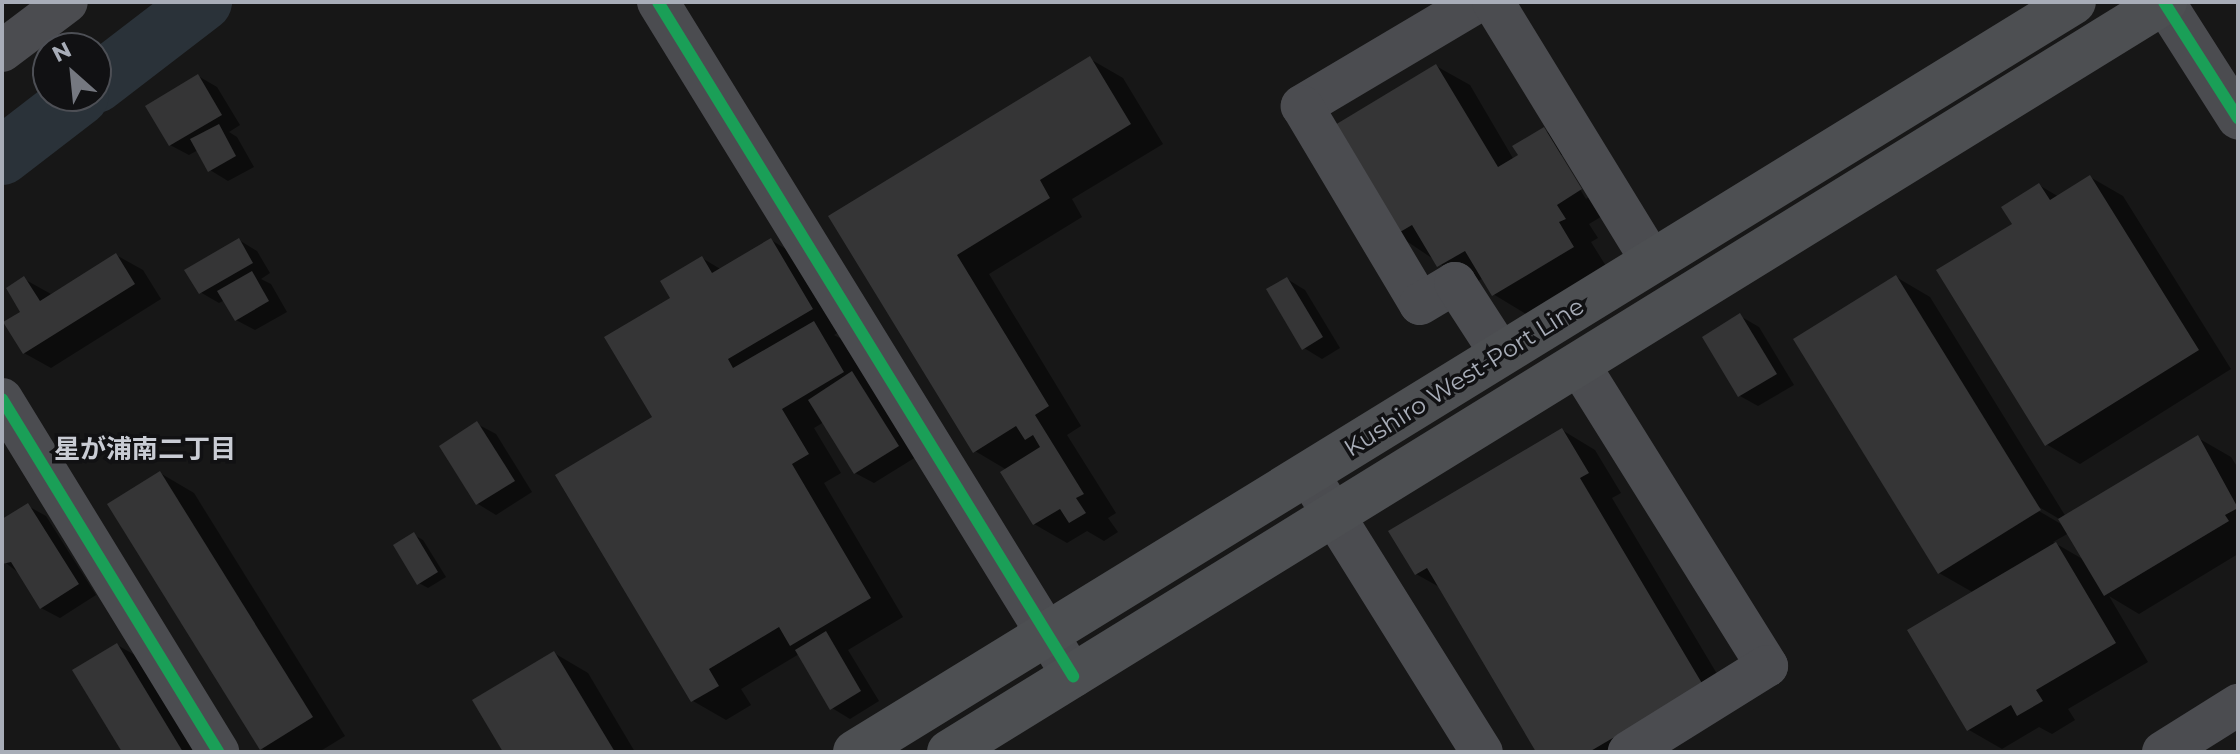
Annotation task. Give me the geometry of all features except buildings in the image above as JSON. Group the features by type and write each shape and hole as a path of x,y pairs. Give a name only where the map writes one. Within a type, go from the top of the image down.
{"main road":[{"name":"Kushiro West-Port Line","path":"855,752 2074,2"},
{"name":"Kushiro West-Port Line","path":"949,752 1335,517 2165,2"}],"street":[{"path":"2,51 67,2"},
{"path":"658,2 1073,676"},
{"path":"1477,2 1302,106 1420,304 1455,283 1501,354"},
{"path":"1493,2 1651,260"},
{"path":"2165,2 2238,118"},
{"path":"1579,365 1767,666 1629,752"},
{"path":"2,399 218,752"},
{"path":"1308,474 1482,752"},
{"path":"2163,752 2238,705"}],"waterway":[{"path":"112,72 203,2"},
{"path":"2,156 59,112"}],"cycle path":[{"path":"658,2 1073,676"},
{"path":"2164,2 2238,118"},
{"path":"2,399 218,752"}],"district":[{"name":"星が浦南二丁目","path":"145,450"}]}
